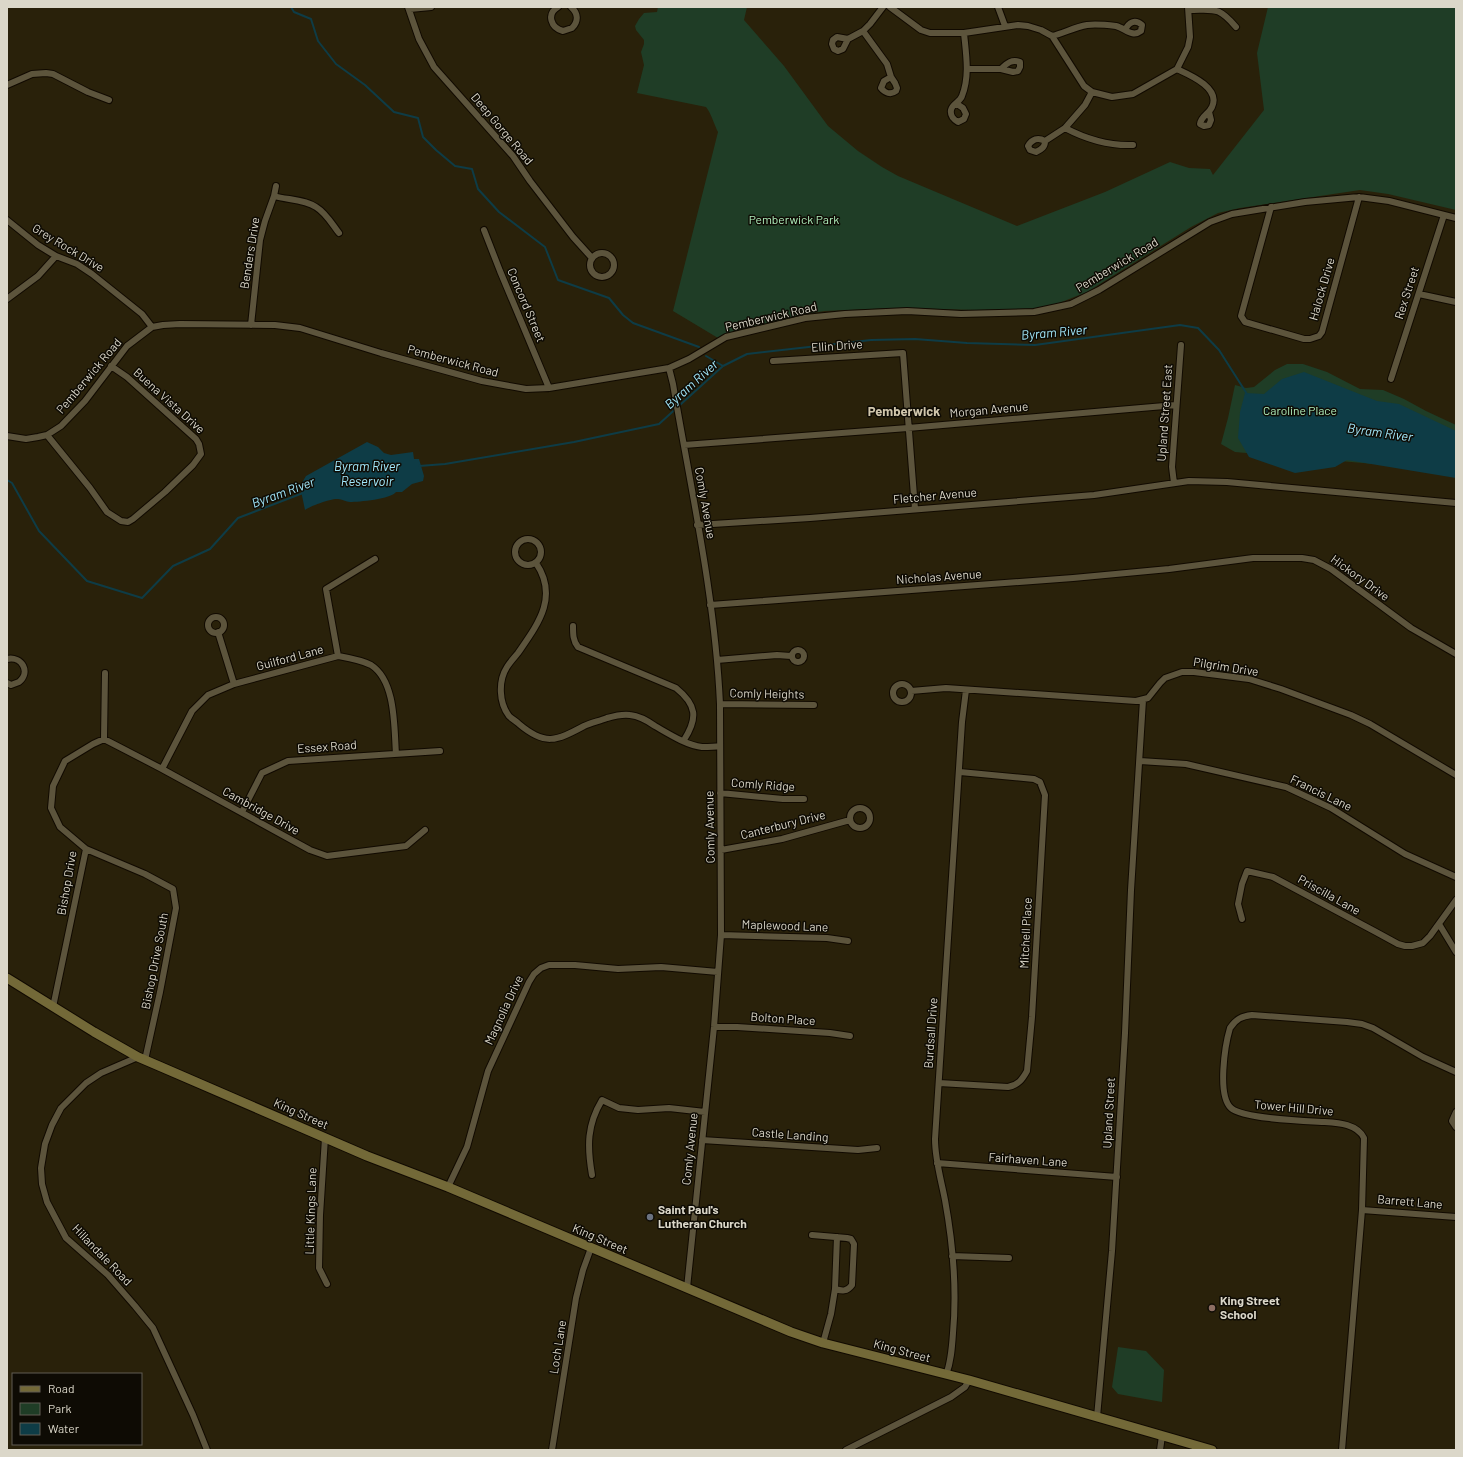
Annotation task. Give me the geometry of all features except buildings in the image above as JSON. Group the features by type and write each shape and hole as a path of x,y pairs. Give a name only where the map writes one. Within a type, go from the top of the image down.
{"main road":[{"name":"King Street","path":"7,978 53,1007 142,1058 325,1138 791,1332 823,1343 969,1380 1212,1450"}],"street":[{"path":"409,8 431,7"},
{"path":"555,8 551,15 552,22 555,28 563,31 572,28 577,20 576,14 571,7"},
{"path":"848,39 863,31 884,7"},
{"path":"890,7 921,30 938,34 992,30 1005,26 1018,25 1041,30 1052,36 1084,86 1092,92 1112,97 1127,96 1142,90 1177,69 1188,47 1190,37 1188,8 1215,10 1224,14 1236,27"},
{"path":"998,7 1005,26"},
{"name":"Deep Gorge Road","path":"409,8 419,39 434,67 513,156 558,218 592,258"},
{"path":"1052,36 1088,25 1113,26 1120,27 1125,30"},
{"path":"863,31 887,64 891,77"},
{"path":"957,104 961,99 967,82 964,33"},
{"path":"967,69 1001,69"},
{"path":"1177,69 1202,82 1209,88 1214,100 1213,106 1208,112"},
{"path":"7,85 32,74 53,74 88,92 109,100"},
{"path":"1045,141 1065,128 1085,105 1092,92"},
{"path":"1065,128 1098,141 1122,145 1133,145"},
{"name":"Benders Drive","path":"251,325 260,240 264,221 274,196 276,186"},
{"path":"274,196 305,202 316,206 322,211 339,233"},
{"name":"Pemberwick Road","path":"7,436 26,439 47,435 61,426 85,401 128,346 152,327 180,324 275,325 300,328 381,353 482,381 526,389 549,388 669,368 689,359 726,337 823,315 907,311 961,314 1034,312 1071,304 1099,290 1210,222 1232,214 1313,201 1359,197 1389,201 1456,218"},
{"name":"Halock Drive","path":"1271,207 1242,316 1245,322 1304,339 1310,339 1319,336 1322,332 1359,197"},
{"name":"Rex Street","path":"1392,379 1444,215"},
{"name":"Grey Rock Drive","path":"7,220 38,245 56,256 77,264 92,274 142,314 152,327"},
{"name":"Concord Street","path":"484,230 549,388"},
{"name":"Deep Gorge Road","path":"602,253 610,255 614,265 611,273 602,277 595,275 590,266 592,258 597,254 602,253"},
{"path":"7,299 38,276 56,256"},
{"path":"1419,294 1456,302"},
{"name":"Upland Street East","path":"1174,483 1172,467 1181,345"},
{"name":"Ellin Drive","path":"773,361 903,353 908,428"},
{"name":"Buena Vista Drive","path":"47,435 90,488 107,512 121,521 128,522 133,519 165,492 193,465 201,454 200,444 196,439 127,377 111,366"},
{"name":"Comly Avenue","path":"669,368 675,392 698,525 717,660 720,704 721,935 714,1026 687,1288"},
{"name":"Morgan Avenue","path":"684,444 908,428 1176,405"},
{"path":"908,428 915,509"},
{"path":"1174,483 1189,481 1227,482 1456,503"},
{"name":"Fletcher Avenue","path":"698,525 810,518 1094,495 1174,483"},
{"path":"532,540 539,546 541,556 536,563 527,565 518,560 515,555 515,550 522,541 532,540"},
{"name":"Hickory Drive","path":"1169,569 1253,558 1302,558 1314,560 1331,569 1411,628 1456,654"},
{"path":"338,656 326,589 375,559"},
{"path":"536,563 544,578 546,600 541,616 534,630 503,674 501,692 502,699 510,716 530,733 546,739 554,740 602,720 619,715 630,715 639,717 684,740 703,747 720,746"},
{"name":"Nicholas Avenue","path":"710,606 1073,578 1169,569"},
{"path":"573,626 573,637 575,644 578,647 676,688 688,697 694,710 691,728 684,740"},
{"path":"218,632 234,684"},
{"path":"717,660 777,655 791,656"},
{"name":"Guilford Lane","path":"162,769 192,711 208,695 234,684 338,656 371,666 385,680 391,698 396,754"},
{"path":"7,659 15,659 22,663 25,670 25,675 19,682 11,685 7,684"},
{"name":"Pilgrim Drive","path":"1144,700 1148,698 1160,682 1165,678 1182,672 1194,672 1249,679 1281,689 1370,724 1456,775"},
{"path":"104,739 105,674"},
{"path":"911,691 946,688 1136,701 1144,700"},
{"name":"Burdsall Drive","path":"946,1375 951,1355 955,1312 955,1290 945,1200 937,1163 935,1139 960,772 962,722 966,690"},
{"name":"Upland Street","path":"1097,1417 1117,1177 1136,810 1144,700"},
{"name":"Comly Heights","path":"720,704 814,705"},
{"name":"Bishop Drive","path":"53,1007 86,849 60,827 51,808 53,786 65,761 104,739"},
{"name":"Cambridge Drive","path":"104,739 310,850 327,856 406,846 425,830"},
{"name":"Essex Road","path":"242,812 262,773 288,761 440,752"},
{"name":"Francis Lane","path":"1140,761 1186,764 1286,787 1331,808 1405,854 1456,877"},
{"name":"Mitchell Place","path":"939,1082 1008,1087 1015,1086 1023,1079 1027,1071 1032,1017 1045,795 1040,782 1034,779 960,772"},
{"name":"Comly Ridge","path":"720,793 783,799 804,799"},
{"name":"Canterbury Drive","path":"721,850 782,839 850,820"},
{"name":"Bishop Drive South","path":"86,849 145,874 173,889 176,908 160,992 142,1058"},
{"name":"Priscilla Lane","path":"1242,919 1238,904 1242,884 1247,871 1273,877 1398,944 1405,946 1423,943 1439,924"},
{"path":"1456,900 1439,924 1456,952"},
{"name":"Maplewood Lane","path":"721,935 827,938 848,941"},
{"name":"Magnolia Drive","path":"448,1188 467,1147 488,1071 529,982 534,974 541,968 549,965 618,969 661,967 718,972"},
{"name":"Tower Hill Drive","path":"1342,1450 1362,1210 1364,1138 1357,1129 1338,1123 1248,1115 1237,1112 1226,1100 1224,1090 1223,1076 1228,1034 1234,1022 1244,1016 1252,1015 1362,1024 1386,1034 1423,1057 1456,1072"},
{"name":"Bolton Place","path":"714,1026 737,1026 830,1033 850,1036"},
{"name":"Hillandale Road","path":"142,1058 101,1073 86,1082 61,1108 52,1125 45,1144 41,1168 42,1184 47,1202 66,1238 108,1275 153,1328 193,1415 207,1450"},
{"path":"592,1174 589,1157 591,1121 602,1100 619,1108 638,1110 669,1108 705,1112"},
{"path":"1456,1112 1452,1121 1456,1127"},
{"name":"Little Kings Lane","path":"325,1138 320,1215 319,1268 327,1284"},
{"name":"Castle Landing","path":"702,1140 858,1150 877,1148"},
{"name":"Fairhaven Lane","path":"937,1163 1117,1177"},
{"name":"Barrett Lane","path":"1362,1210 1456,1217"},
{"path":"812,1235 850,1239 854,1244 855,1253 852,1285 847,1290 842,1292 835,1290"},
{"path":"823,1343 831,1314 835,1290 837,1237"},
{"name":"Loch Lane","path":"552,1450 576,1298 583,1270 591,1248"},
{"path":"952,1256 1009,1258"},
{"path":"846,1450 951,1397 964,1387 969,1380"},
{"path":"1160,1450 1162,1436"}],"green space":[{"name":"Pemberwick Park","path":"658,7 747,7 744,20 784,66 828,126 858,151 898,176 1017,226 1105,192 1170,162 1189,168 1210,169 1213,175 1264,110 1257,53 1268,7 1456,7 1456,210 1388,194 1360,190 1240,208 1218,213 1191,227 1087,292 1059,303 1039,308 977,310 896,308 825,311 734,331 718,338 673,311 718,132 706,107 637,93 644,65 641,52 644,40 636,30 635,26 644,13 657,12"},
{"name":"Caroline Place","path":"1287,364 1303,364 1327,372 1360,389 1383,390 1456,425 1456,471 1235,452 1221,444 1235,385 1246,388 1254,387 1275,370"},
{"path":"1118,1347 1146,1351 1164,1370 1162,1402 1118,1394 1112,1387"}],"water":[{"name":"Caroline Place","path":"1304,372 1377,401 1399,404 1456,431 1456,478 1347,460 1335,467 1295,473 1249,457 1238,438 1240,412 1245,393 1264,394 1282,379"},
{"name":"Byram River Reservoir","path":"367,442 378,447 384,453 391,455 413,452 414,459 419,459 424,476 423,481 412,484 402,492 396,492 388,497 367,501 350,502 335,499 311,506 305,510 300,486 306,476"}],"waterway":[{"path":"291,7 294,12 311,19 318,41 336,64 365,85 394,112 418,118 423,137 455,166 472,169 478,189 499,212 545,247 558,280 609,298 623,315 633,323 699,347"},
{"name":"Byram River","path":"419,466 445,464 574,442 659,424 723,366 747,354 871,340 915,339 967,343 1035,345 1180,325 1198,328 1219,350 1247,394"},
{"path":"706,356 723,366"},
{"name":"Byram River","path":"7,480 12,483 39,531 87,581 142,598 173,566 210,549 238,518 303,493"}],"place":[{"name":"Saint Paul's Lutheran Church","path":"650,1217"},
{"name":"King Street School","path":"1212,1308"}],"district":[{"name":"Pemberwick","path":"904,411"}]}
